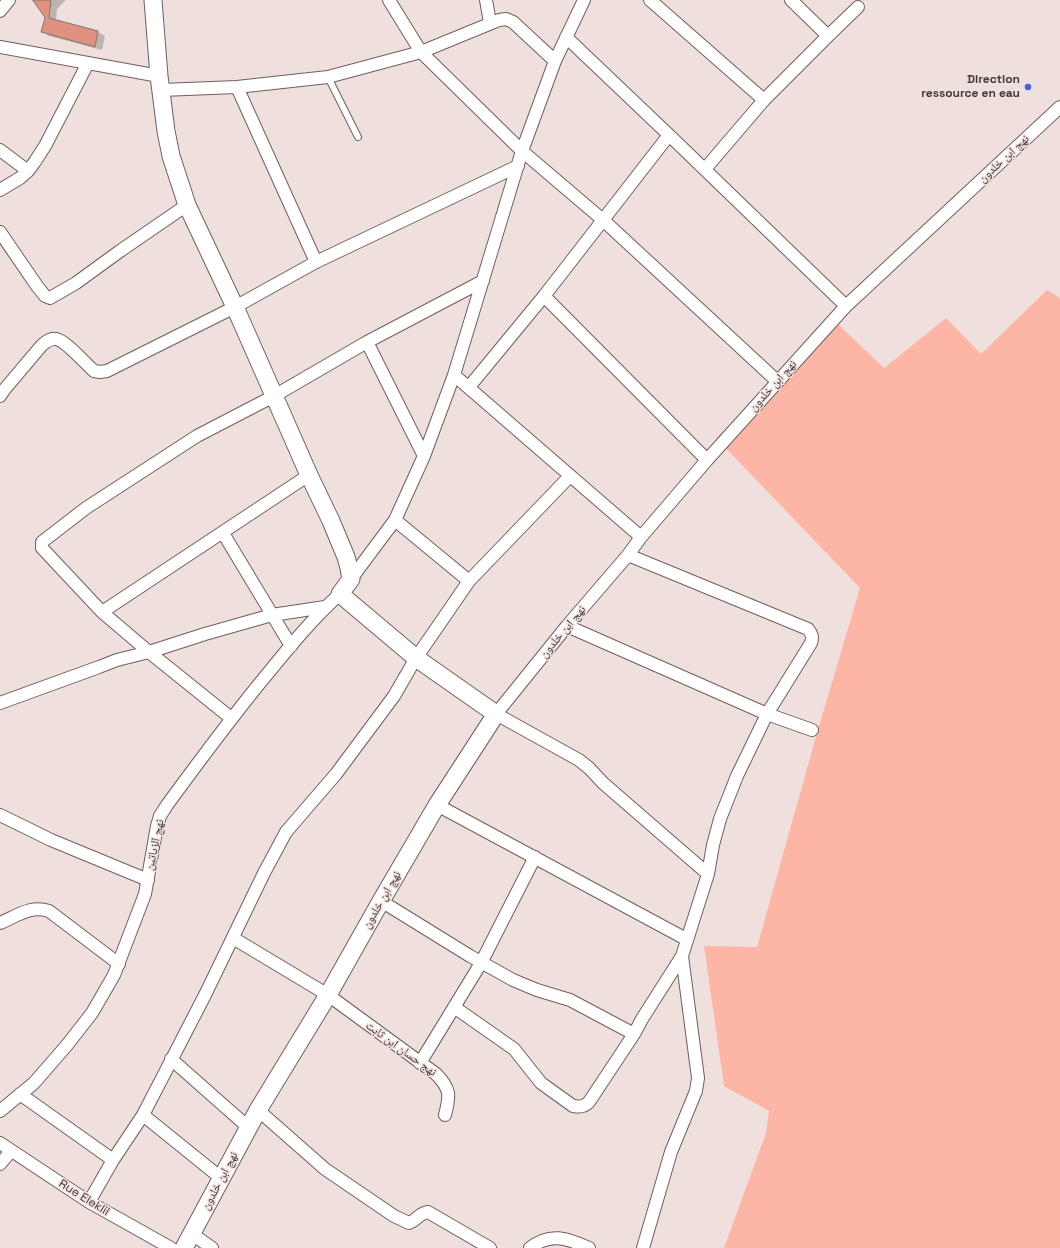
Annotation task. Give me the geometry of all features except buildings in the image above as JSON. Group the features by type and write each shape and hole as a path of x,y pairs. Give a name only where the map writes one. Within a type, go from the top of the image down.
{"street":[{"path":"0,11 9,0"},
{"path":"152,0 166,131 170,150 187,205 235,307 309,476 331,521 349,568 351,579"},
{"path":"389,0 421,52 522,151 603,220 777,381"},
{"path":"486,0 490,23"},
{"path":"584,0 555,61 522,151 454,375 424,456 395,520 340,594 416,658 496,714 579,760 603,783 708,874"},
{"path":"650,0 764,100"},
{"path":"791,0 828,36"},
{"path":"705,169 764,100 858,7"},
{"path":"0,47 88,63 160,83 237,87 328,77 421,52 490,23 506,19 513,22 555,61"},
{"path":"566,37 846,306"},
{"path":"0,190 20,178 28,171 45,146 88,63"},
{"path":"237,87 316,262"},
{"name":"نهج ابن خلدون","path":"188,1241 248,1127 328,995 437,805 496,714 567,626 707,460 846,306 1060,107"},
{"path":"469,388 544,296 669,135"},
{"path":"0,150 28,171"},
{"path":"0,396 37,350 48,340 56,339 63,341 94,371 107,371 235,307 316,262 518,166"},
{"path":"0,232 37,286 45,296 50,298 76,283 187,205"},
{"path":"231,718 102,612 42,548 42,542 86,508 197,436 274,396 366,342 483,281"},
{"path":"544,296 707,460"},
{"path":"366,342 424,456"},
{"path":"454,375 641,537"},
{"path":"102,612 309,476"},
{"path":"89,1202 143,1115 205,995 264,873 286,832 336,774 394,696 416,658 469,581 570,476"},
{"path":"395,520 469,581"},
{"path":"223,533 291,646"},
{"path":"454,1007 514,1049 541,1083 573,1106 584,1107 589,1102 634,1034 682,956 686,938 708,874 713,844 720,819 737,776 767,714 813,638 812,633 808,629 628,555"},
{"name":"نهج الزياتين","path":"0,1111 34,1083 67,1045 92,1013 119,964 145,894 157,826 160,816 167,805 231,718 325,607 340,594"},
{"path":"0,703 117,660 149,652 205,634 272,615 325,607"},
{"path":"567,626 767,714 812,730"},
{"path":"437,805 686,938"},
{"path":"0,815 51,840 148,880"},
{"path":"420,1063 481,963 534,857"},
{"path":"381,901 481,963 513,980 537,990 570,1000 634,1034"},
{"path":"0,923 32,909 39,908 49,911 119,964"},
{"name":"نهج حسان ابن ثابت","path":"233,938 328,995 436,1074 447,1087 449,1098 445,1115"},
{"path":"642,1248 671,1152 696,1091 698,1078 682,956"},
{"path":"171,1059 248,1127"},
{"path":"20,1094 114,1160"},
{"path":"258,1110 325,1169 394,1216 409,1223 423,1212 428,1212 490,1248"},
{"path":"143,1115 221,1178"},
{"name":"Rue Eleklil","path":"0,1143 89,1202 171,1248"},
{"path":"0,1164 11,1151"},
{"path":"530,1248 538,1242 550,1238 558,1238 569,1240 589,1248"},
{"path":"188,1241 212,1248"}],"lane":[{"path":"328,77 358,137"}],"shaded area":[{"path":"1047,290 1060,298 1060,1248 724,1248 766,1133 769,1111 724,1086 704,946 757,947 817,733 860,588 716,438 836,322 884,368 946,318 981,354"}],"place":[{"name":"Direction ressource en eau","path":"1028,87"}]}
